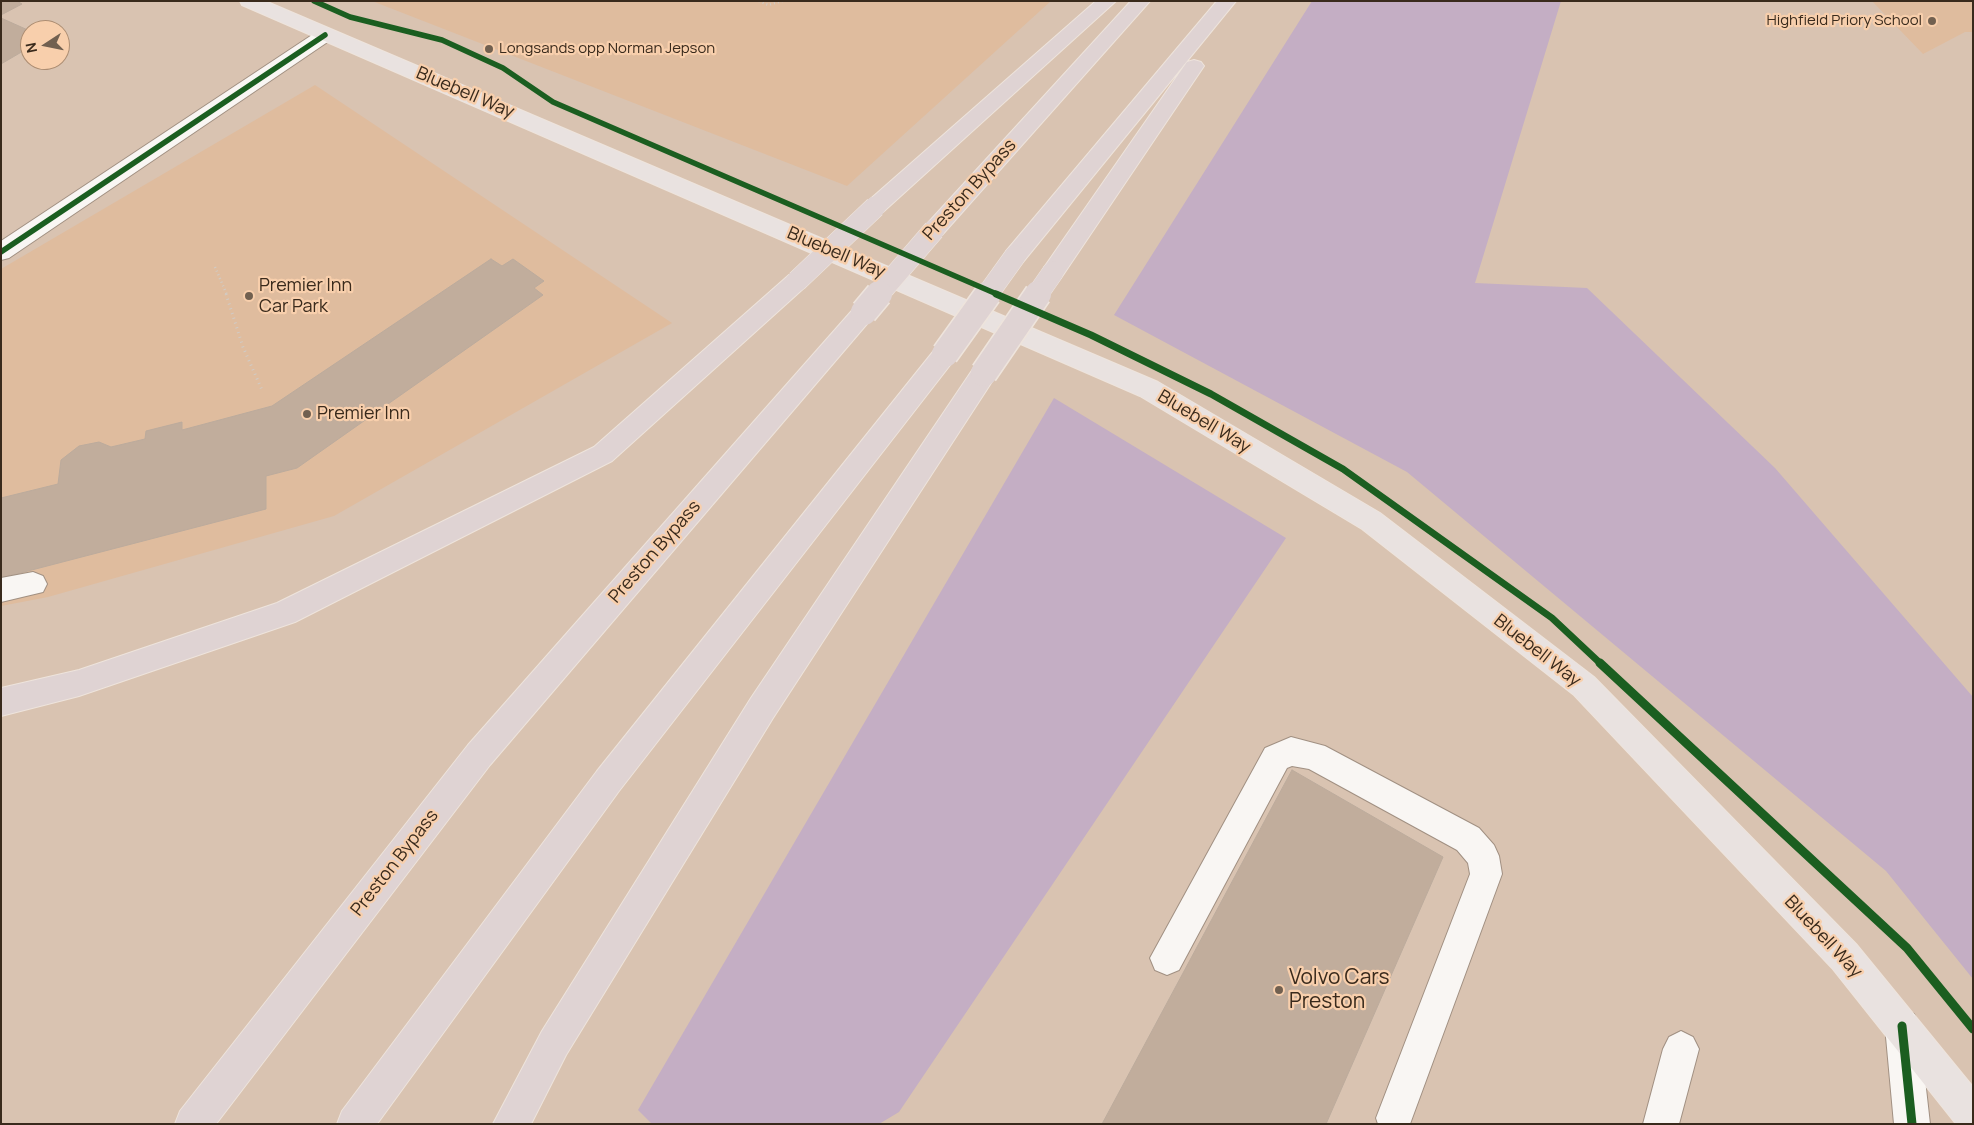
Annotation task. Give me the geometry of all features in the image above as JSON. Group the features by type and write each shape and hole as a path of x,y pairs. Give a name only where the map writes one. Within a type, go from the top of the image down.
{"highway":[{"path":"1,702 79,683 285,613 603,454 797,281 875,207 1107,1"},
{"name":"Preston Bypass","path":"193,1124 480,755 934,230 1141,1"},
{"path":"355,1124 608,781 945,354 1016,256 1227,1"},
{"path":"512,1124 554,1043 762,708 984,373 1239,1"}],"main road":[{"name":"Bluebell Way","path":"249,1 1149,389 1371,522 1584,686 1844,956 1973,1116"}],"street":[{"path":"2,251 325,35"},
{"path":"1,590 33,584"},
{"path":"1167,958 1276,758 1292,750 1314,756 1468,839 1483,856 1486,874 1396,1122"},
{"path":"1902,1026 1912,1124"},
{"path":"1661,1124 1681,1049"}],"path":[{"path":"759,1 768,5 783,1"},
{"path":"215,267 226,293 243,346 262,390"}],"shaded area":[{"path":"372,1 1051,1 847,186"},
{"path":"1312,1 1561,1 1475,283 1587,288 1775,468 1973,697 1973,979 1886,871 1407,472 1114,315"},
{"name":"Highfield Priory School","path":"1872,1 1973,1 1973,32 1965,32 1923,54"},
{"path":"315,85 672,323 334,516 48,597 1,606 1,269"},
{"path":"1054,398 1286,538 899,1112 879,1124 652,1124 638,1110"}],"building":[{"path":"1,1 17,1 22,4 1,15"},
{"path":"1,18 20,27 20,53 1,64"},
{"name":"Premier Inn","path":"491,259 502,266 513,259 544,281 534,288 543,295 297,468 266,476 266,509 1,578 1,498 58,484 61,460 79,446 99,442 111,447 145,439 146,431 182,422 182,430 272,406"},
{"name":"Volvo Cars Preston","path":"1292,770 1443,857 1326,1124 1102,1124"}],"cycle path":[{"path":"314,1 350,17 442,40 503,68 553,102 1091,335 1211,394 1343,469 1552,618 1907,948 1973,1029"},
{"path":"1,252 325,35"},
{"path":"1902,1026 1912,1124"}],"place":[{"name":"Highfield Priory School","path":"1932,21"},
{"name":"Longsands opp Norman Jepson","path":"489,49"},
{"name":"Premier Inn Car Park","path":"249,296"},
{"name":"Premier Inn","path":"307,414"},
{"name":"Volvo Cars Preston","path":"1279,990"}]}
